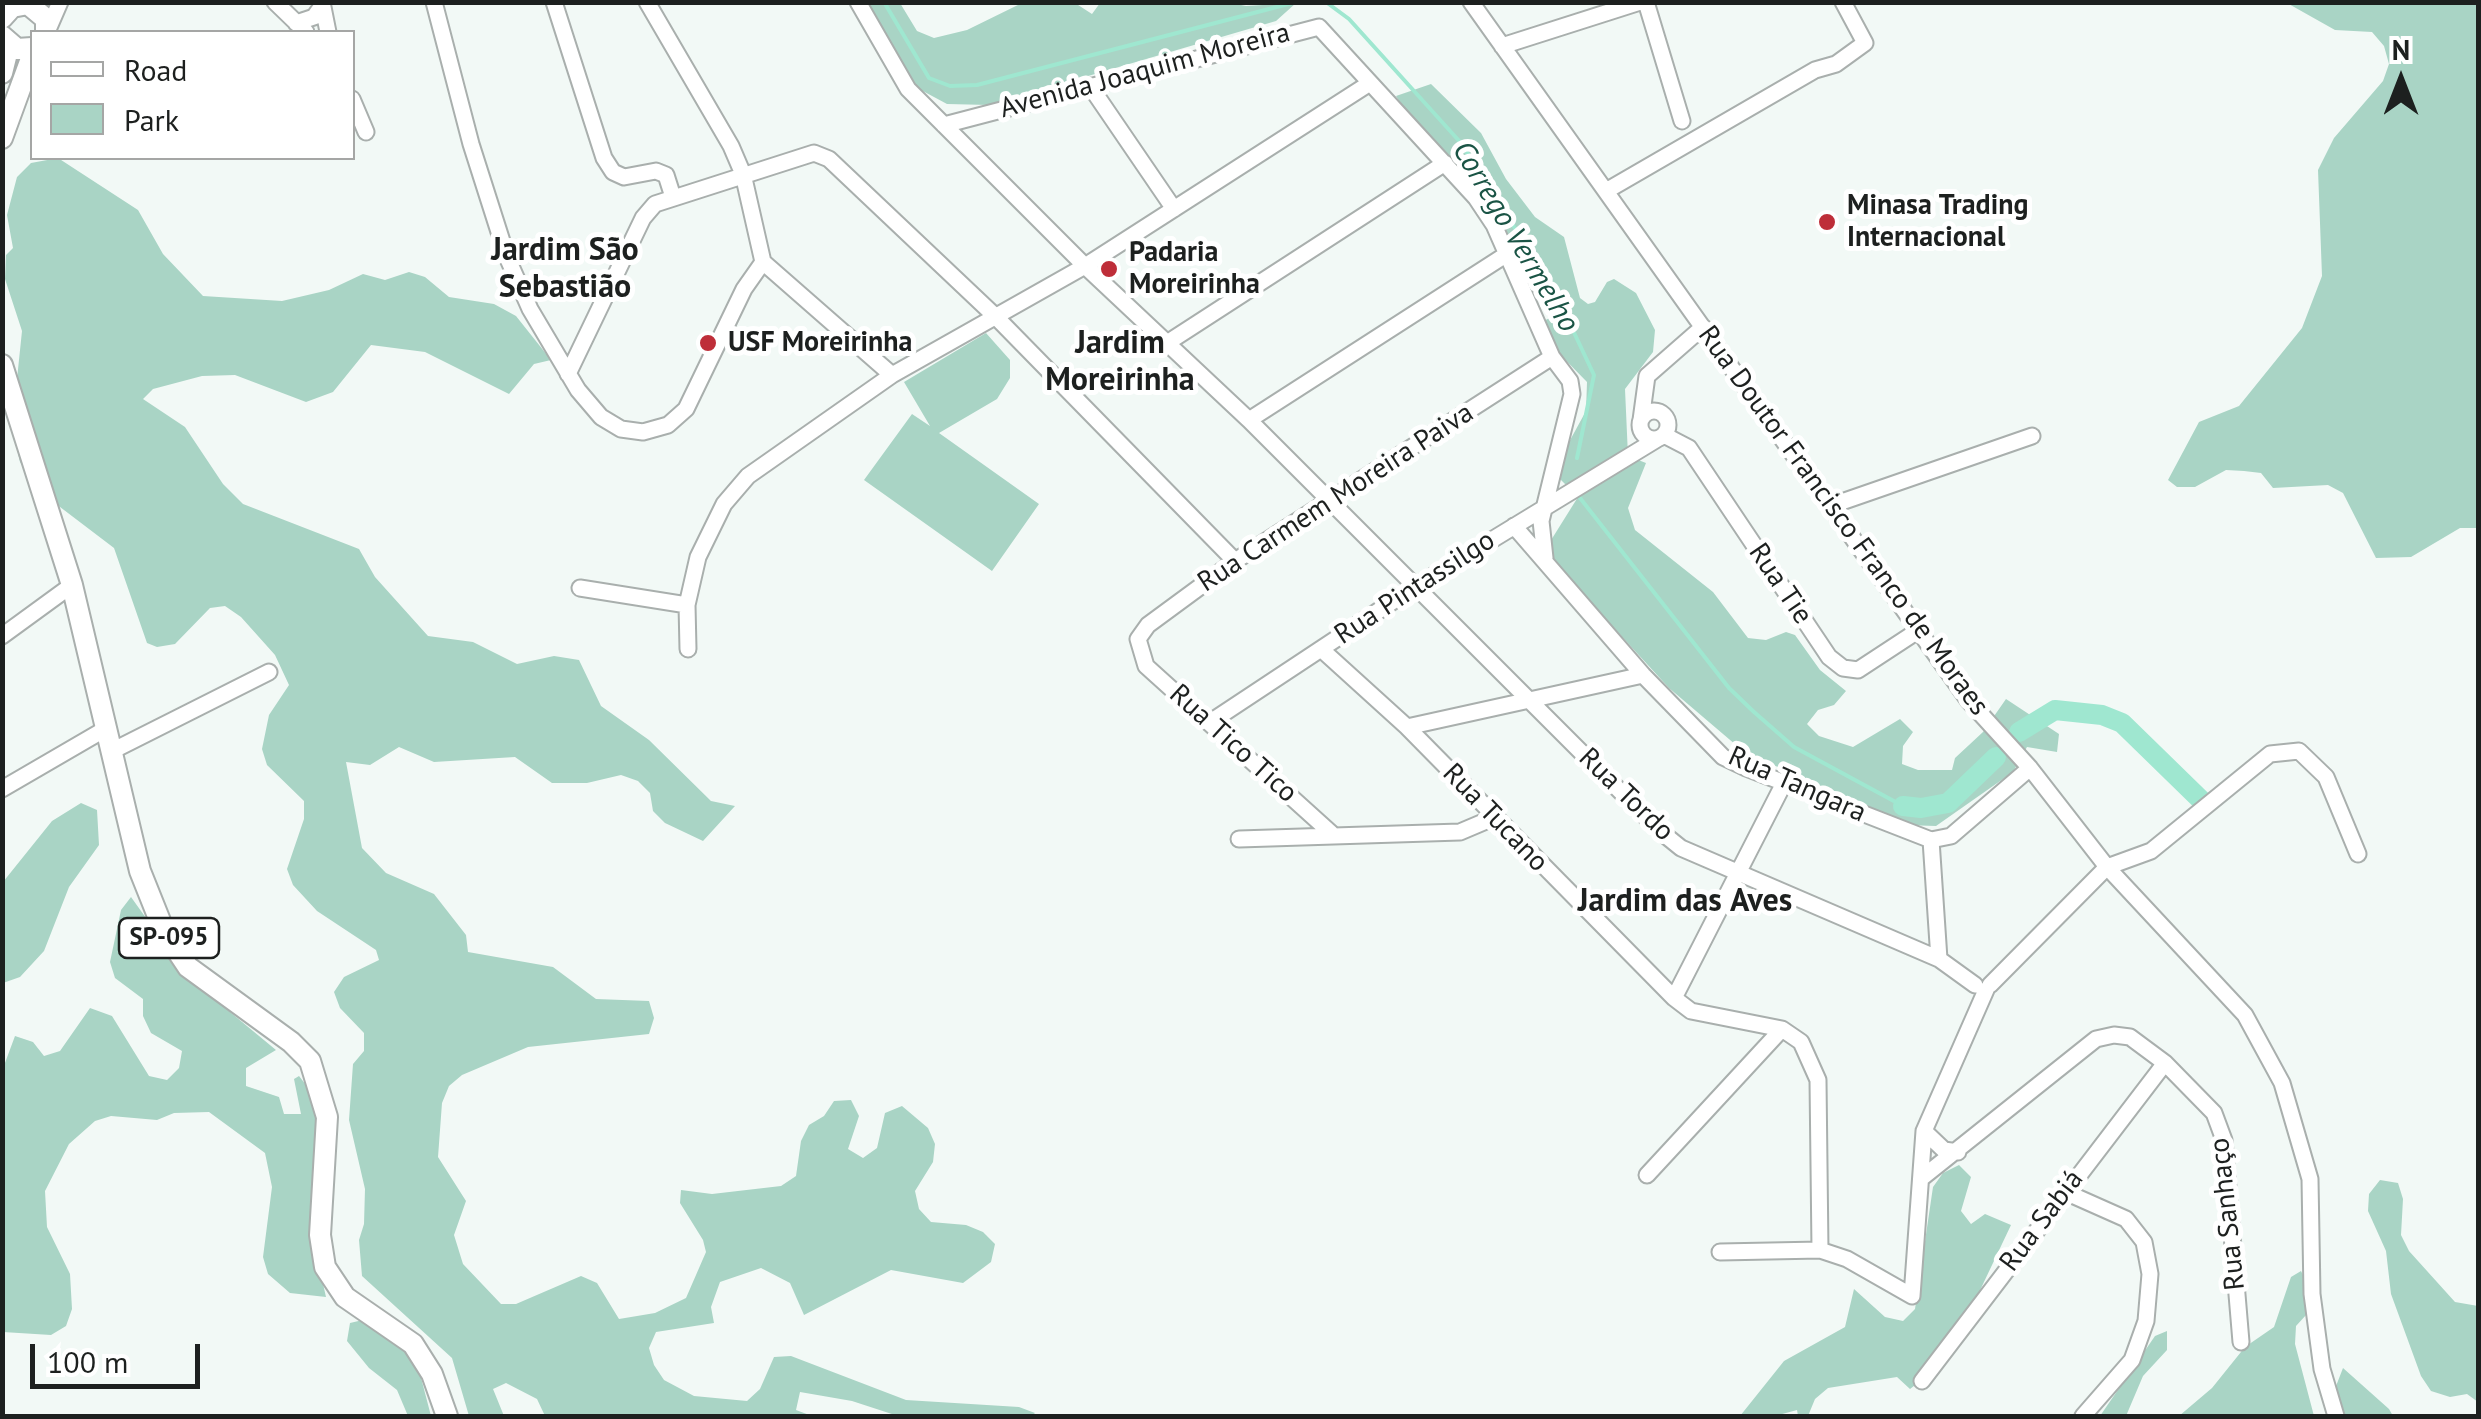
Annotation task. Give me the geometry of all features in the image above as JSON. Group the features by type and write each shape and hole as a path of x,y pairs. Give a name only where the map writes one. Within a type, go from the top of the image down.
{"main road":[{"path":"18,6 39,10 45,30"},
{"path":"2,74 6,41 30,51"},
{"path":"2,138 30,58"},
{"name":"SP-095","path":"2,365 6,389 72,585 140,871 164,931 188,967 292,1042 310,1062 320,1083 327,1116 320,1235 324,1267 345,1297 413,1344 432,1374 447,1416"}],"street":[{"path":"47,30 60,2"},
{"path":"275,2 301,28 322,4"},
{"path":"434,2 506,257 568,374 601,417 621,429 644,432 668,425 686,409 744,289 763,262"},
{"path":"554,2 604,158 624,178 656,171 666,175 672,196"},
{"path":"646,2 743,174 763,262 892,375"},
{"name":"Rua Tordo","path":"858,2 908,89 1085,266 1249,420 1660,831 1681,848 1986,982"},
{"name":"Rua Doutor Francisco Franco de Moraes","path":"1471,2 1968,700 2030,768 2106,866 2245,1015 2282,1083 2310,1179 2312,1294 2322,1369 2336,1416"},
{"path":"1502,46 1643,2 1682,121"},
{"path":"1606,191 1815,70 1836,64 1865,43 1843,2"},
{"path":"322,4 328,30"},
{"name":"Avenida Joaquim Moreira","path":"944,125 1319,27 1476,198 1507,254 1552,357 1570,381 1572,394 1540,533 1545,558"},
{"path":"688,649 687,605 698,557 724,504 773,456 892,375 1085,266 1370,83"},
{"path":"1090,86 1174,209"},
{"path":"355,106 366,132"},
{"path":"568,374 643,218 655,204 814,153 829,159 996,317 1235,560"},
{"path":"1167,344 1445,163"},
{"path":"1249,420 1507,254"},
{"path":"1644,383 1668,426 1661,437 1648,438 1640,425 1644,383 1703,327"},
{"path":"551,344 581,348"},
{"name":"Rua Carmem Moreira Paiva","path":"1139,653 1138,639 1148,625 1235,560 1552,357"},
{"path":"1625,459 1648,412 1660,412"},
{"path":"1830,506 2032,436"},
{"name":"Rua Pintassilgo","path":"1209,722 1565,492 1661,437"},
{"name":"Rua Tie","path":"1661,437 1689,448 1829,657 1843,668 1858,670 1919,630"},
{"path":"1551,472 1565,492"},
{"name":"Rua Tangara","path":"1514,526 1643,675 1724,757 1783,785 1931,840"},
{"path":"2,636 72,585"},
{"path":"580,588 687,605"},
{"name":"Rua Tucano","path":"1320,649 1407,727 1493,818 1691,1012 1782,1029"},
{"name":"Rua Tico Tico","path":"1139,653 1146,666 1331,833"},
{"path":"112,752 269,672"},
{"path":"1407,727 1643,675"},
{"path":"2,789 106,728"},
{"path":"1720,1252 1820,1250 1847,1259 1912,1296 1924,1130 1986,982 2106,866 2151,851 2270,754 2299,751 2326,777 2358,854"},
{"path":"1950,965 1938,914 1931,840 1951,836 2030,768"},
{"path":"1674,998 1742,872 1783,785"},
{"path":"1240,839 1331,833 1460,832 1493,818"},
{"path":"1938,914 1937,933 1950,965"},
{"path":"1912,948 1937,933"},
{"path":"1646,1175 1782,1029 1801,1042 1818,1080 1820,1250"},
{"name":"Rua Sanhaço","path":"1923,1178 2096,1039 2114,1034 2130,1038 2165,1063 2214,1113 2224,1140 2240,1342"},
{"name":"Rua Sabiá","path":"1922,1381 2063,1191 2165,1063"},
{"path":"1924,1130 1944,1150 1958,1152"},
{"path":"2063,1191 2126,1219 2144,1242 2150,1274 2146,1320 2132,1360 2083,1416"}],"green space":[{"path":"1226,2 1246,6 1296,3 1276,21 989,105 947,104 906,82 862,3 900,3 917,31 934,38 967,30 1022,3 1075,3 1092,14 1100,3"},
{"path":"2287,3 2478,3 2478,528 2460,528 2411,557 2376,558 2343,493 2328,485 2273,488 2261,473 2226,470 2195,487 2177,487 2168,480 2199,422 2239,406 2302,328 2322,276 2318,170 2334,138 2383,81 2389,64 2384,46 2372,32 2335,30"},
{"path":"1431,84 1481,133 1506,179 1535,217 1564,237 1580,298 1588,304 1595,302 1607,282 1614,279 1636,293 1655,330 1653,352 1625,389 1628,456 1646,463 1628,508 1635,530 1713,592 1748,638 1766,640 1786,632 1795,635 1820,670 1846,691 1834,705 1818,710 1807,724 1819,736 1853,747 1900,719 1913,732 1903,746 1902,764 1918,770 1952,770 1955,758 1983,732 2006,699 2059,734 2057,752 2027,747 2013,772 1936,826 1904,825 1743,751 1669,688 1557,566 1548,545 1578,497 1561,480 1557,464 1586,411 1587,382 1540,334 1537,324 1554,316 1554,308 1525,276 1481,200 1424,143 1396,96"},
{"path":"61,160 138,210 163,254 203,296 282,301 329,290 363,274 385,280 409,272 425,277 449,297 494,304 516,316 551,360 534,364 509,394 425,352 371,345 333,392 306,402 235,375 202,376 153,389 143,399 185,427 223,484 243,504 359,549 375,577 428,636 473,642 517,664 554,656 579,660 601,706 649,740 711,801 735,806 703,841 665,823 653,811 650,793 638,781 621,775 587,783 552,783 515,757 434,762 399,747 370,765 346,762 362,848 386,873 434,894 466,935 468,952 553,967 596,999 649,1001 654,1018 649,1034 528,1047 462,1075 449,1086 442,1103 438,1157 466,1201 454,1235 463,1264 501,1304 516,1304 581,1276 597,1283 619,1319 655,1313 686,1298 706,1252 680,1203 681,1190 712,1194 781,1186 796,1176 801,1141 809,1125 824,1116 834,1101 851,1100 859,1116 848,1149 863,1158 877,1148 885,1113 902,1106 928,1128 935,1144 933,1162 915,1191 919,1209 931,1222 966,1225 983,1232 995,1244 991,1262 963,1283 891,1270 804,1315 790,1283 761,1268 720,1282 711,1307 714,1323 656,1332 649,1348 654,1365 664,1380 694,1396 747,1401 760,1389 774,1357 791,1356 906,1400 1019,1407 1035,1413 1032,1416 898,1416 852,1401 800,1392 796,1410 812,1416 545,1416 537,1399 506,1383 493,1389 504,1416 469,1416 452,1358 362,1276 359,1240 364,1224 365,1189 349,1120 353,1064 364,1051 364,1033 340,1008 334,992 344,977 379,960 376,950 317,911 293,885 287,869 304,819 304,801 267,765 262,749 269,715 289,685 275,655 241,617 225,606 210,608 175,644 157,647 147,643 114,548 39,491 20,462 12,427 22,331 5,279 6,255 13,248 7,215 17,177 31,163"},
{"path":"986,333 1010,360 1010,378 997,399 939,433 1039,504 992,571 864,480 912,414 930,426 904,382"},
{"path":"81,803 97,810 99,845 69,887 44,951 20,977 3,983 3,882 52,821"},
{"path":"131,897 171,953 207,993 276,1050 246,1068 246,1086 279,1097 284,1114 301,1114 294,1079 299,1076 310,1090 316,1116 316,1253 326,1297 290,1293 268,1274 263,1257 272,1187 265,1153 209,1112 174,1113 157,1120 111,1116 95,1121 69,1144 45,1191 47,1227 70,1274 72,1309 66,1326 51,1335 3,1332 2,1071 15,1036 33,1042 44,1056 60,1051 90,1008 112,1016 149,1076 167,1080 179,1068 182,1051 151,1033 143,1016 143,999 115,978 110,962 121,910"},
{"path":"1959,1165 1971,1177 1961,1211 1971,1224 1985,1214 2011,1225 1974,1303 1923,1379 1910,1389 1897,1377 1828,1388 1815,1399 1808,1416 1798,1416 1797,1410 1775,1416 1740,1416 1784,1361 1845,1327 1854,1289 1885,1317 1903,1321 1915,1309 1933,1187 1943,1173"},
{"path":"2380,1180 2398,1183 2403,1199 2401,1235 2409,1251 2455,1302 2478,1306 2478,1402 2467,1394 2450,1397 2431,1391 2421,1376 2391,1294 2386,1251 2368,1211 2369,1194"},
{"path":"2301,1271 2317,1303 2296,1326 2295,1344 2314,1416 2179,1416 2212,1388 2245,1347 2274,1327 2291,1277"},
{"path":"367,1319 410,1355 419,1370 431,1416 408,1416 397,1390 369,1368 347,1341 350,1323"},
{"path":"2167,1331 2167,1350 2143,1376 2126,1416 2100,1416 2155,1336"},
{"path":"2343,1368 2393,1416 2340,1416 2331,1399"}],"waterway":[{"name":"Corrego Vermelho","path":"884,2 929,78 950,86 977,85 1296,2"},
{"name":"Corrego Vermelho","path":"1326,2 1349,19 1461,143 1554,290 1594,375 1577,458"},
{"name":"Corrego Vermelho","path":"1580,498 1729,688 1754,712 1794,747 1903,806"},
{"path":"2019,732 2055,710 2102,715 2122,723 2203,802"},
{"path":"1903,806 1921,808 1948,803 1996,757"}],"place":[{"name":"Minasa Trading Internacional","path":"1827,222"},
{"name":"Padaria Moreirinha","path":"1109,269"},
{"name":"USF Moreirinha","path":"708,343"}],"district":[{"name":"Jardim São Sebastião","path":"565,270"},
{"name":"Jardim Moreirinha","path":"1120,362"},
{"name":"Jardim das Aves","path":"1685,902"}]}
